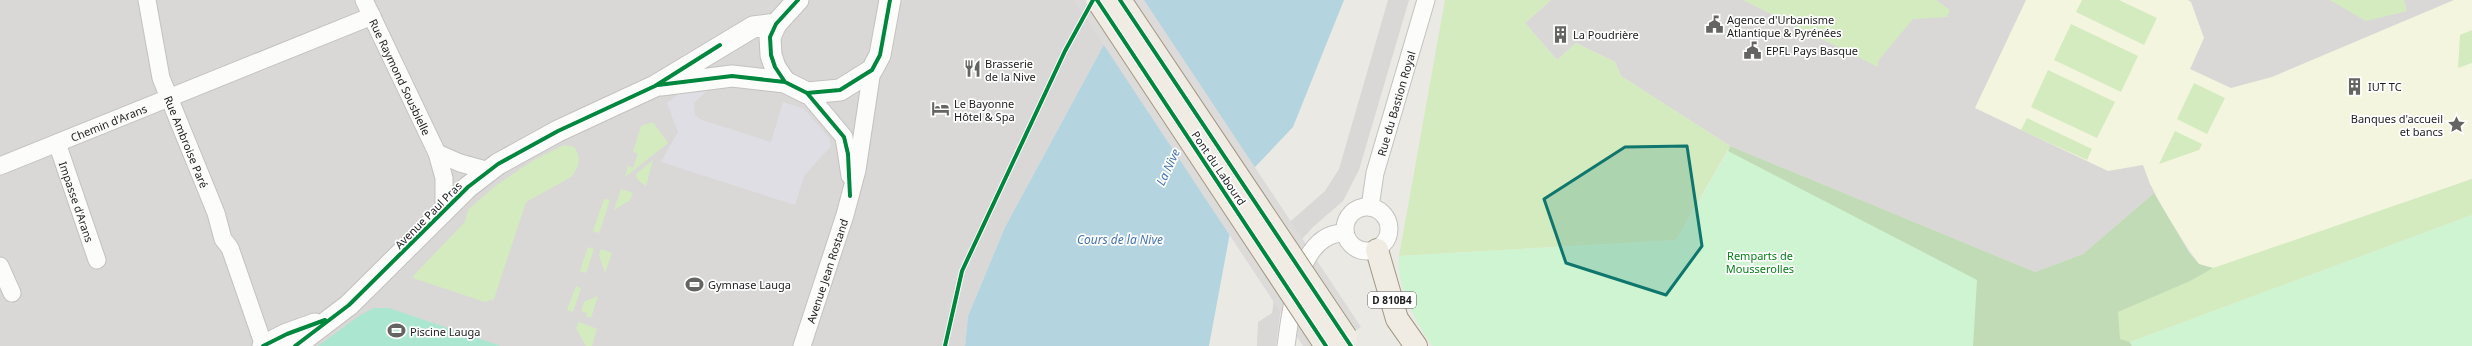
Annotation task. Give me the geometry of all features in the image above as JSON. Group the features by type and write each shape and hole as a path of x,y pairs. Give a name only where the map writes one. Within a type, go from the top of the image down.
{"main road":[{"name":"Pont du Labourd","path":"1096,0 1341,343"},
{"name":"Pont du Labourd","path":"1120,0 1341,343"},
{"name":"D 810B4","path":"1377,250 1398,318 1416,346"}],"street":[{"path":"147,0 162,78 168,98"},
{"name":"Rue Raymond Sousbielle","path":"364,0 437,154 444,178 444,212"},
{"path":"798,0 776,24 770,37 771,55 775,67 785,82 807,93 840,90 872,70 880,55 890,0"},
{"name":"Rue du Bastion Royal","path":"1370,207 1375,174 1426,0"},
{"name":"Rue Ambroise Paré","path":"263,346 230,248 223,239 216,212 168,98 372,16"},
{"name":"Avenue Paul Pras","path":"295,346 370,285 444,212 489,171 514,154 558,131 655,86 753,27 776,24"},
{"name":"Avenue Jean Rostand","path":"802,346 857,170 872,70"},
{"name":"Avenue Paul Pras","path":"655,86 732,76 785,82"},
{"name":"Avenue Jean Rostand","path":"807,93 844,137 848,154 850,196"},
{"name":"Chemin d'Arans","path":"0,166 168,98"},
{"name":"Impasse d'Arans","path":"57,142 97,260"},
{"path":"437,154 460,163 489,171"},
{"path":"1370,207 1382,213 1389,226 1387,240 1377,250 1363,252 1351,245 1345,233 1347,220 1356,210 1370,207"},
{"path":"1286,346 1298,277 1307,256 1326,238 1337,233 1345,233"},
{"path":"0,266 12,293"},
{"name":"Avenue Paul Pras","path":"263,346 287,334 331,318"}],"highlighted area":[{"path":"1687,146 1702,246 1666,295 1566,263 1544,199 1625,147"}],"shaded area":[{"path":"0,0 1128,0 1005,227 968,316 965,346 0,346"},
{"path":"1388,0 1409,0 1359,170 1343,201 1313,227 1296,246 1292,253 1280,315 1276,346 1257,346 1258,322 1272,313 1284,227 1325,191 1339,169"},
{"path":"1551,0 2472,0 2472,179 2213,268 2154,193 2083,254 2035,272 1730,146 1621,76 1615,62 1576,43 1557,60 1525,23"},
{"path":"2026,0 2188,0 2191,2 2204,38 2190,69 2231,88 2272,77 2454,0 2472,0 2472,179 2231,264 2213,268 2199,264 2169,219 2150,184 2143,165 2108,171 1975,108"},
{"path":"708,90 694,103 695,115 702,120 771,142 783,102 804,109 829,138 831,146 804,176 795,205 661,162 678,132 667,103 680,93"}],"green space":[{"path":"1445,0 1551,0 1525,23 1557,60 1576,43 1615,62 1621,76 1730,146 1676,240 1399,256"},
{"path":"1743,0 1936,0 1950,10 1947,17 1913,19 1878,61 1878,67"},
{"path":"2082,0 2119,0 2157,18 2144,45 2076,12"},
{"path":"2330,0 2404,0 2407,11 2366,21"},
{"path":"2071,24 2138,56 2121,92 2054,60"},
{"path":"2472,30 2472,63 2458,68 2460,35"},
{"path":"2048,70 2115,102 2097,138 2031,107"},
{"path":"2194,83 2225,98 2207,134 2177,119"},
{"path":"2027,118 2092,149 2087,160 2021,130"},
{"path":"653,122 668,143 625,177 628,166 633,168 638,154 633,152 641,126"},
{"path":"2175,131 2202,144 2199,150 2159,164"},
{"path":"564,145 574,147 579,159 578,166 571,177 526,202 494,299 485,302 413,278 414,275 465,222 468,210 495,186 534,160"},
{"path":"1730,146 2035,272 2083,254 2154,193 2189,252 2199,264 2213,268 2190,281 2118,312 2120,339 2130,342 2132,346 1938,346 1728,151"},
{"name":"Remparts de Mousserolles","path":"1728,151 1977,280 1973,346 1432,346 1408,303 1401,280 1399,256 1676,240"},
{"path":"653,160 646,186 637,179 636,174"},
{"path":"2472,179 2472,215 2130,342 2120,340 2117,312 2213,268"},
{"path":"621,189 633,193 630,200 614,210"},
{"path":"604,199 610,200 599,233 593,231"},
{"path":"2472,215 2472,346 2132,346 2130,342"},
{"path":"588,247 594,249 586,273 580,271"},
{"path":"601,249 612,253 605,273 599,255"},
{"path":"576,286 581,288 573,312 567,310"},
{"path":"598,296 591,318 586,316 587,313 581,311 584,302"},
{"name":"Piscine Lauga","path":"374,308 389,308 501,346 318,346 359,316"},
{"path":"579,322 597,329 592,346 586,346 576,328"}],"water":[{"name":"Cours de la Nive","path":"1128,0 1344,0 1293,127 1239,184 1209,346 965,346 968,316 1005,227"}],"pier":[{"path":"1074,0 1144,0 1361,327 1333,346 1303,346"}],"cycle path":[{"path":"798,0 776,24 770,37 771,55 775,67 785,82 807,93 840,90 872,70 880,55 890,0"},
{"path":"945,346 962,271 1065,51 1093,0"},
{"path":"1097,0 1326,346"},
{"path":"1120,0 1351,346"},
{"path":"295,346 349,305 468,187 498,164 558,131 655,86 720,45"},
{"path":"658,85 732,76 785,82"},
{"path":"807,93 844,137 848,154 850,196"},
{"path":"263,346 287,334 325,320"}],"place":[{"name":"Agence d'Urbanisme Atlantique & Pyrénées","path":"1714,25"},
{"name":"La Poudrière","path":"1560,34"},
{"name":"EPFL Pays Basque","path":"1753,50"},
{"name":"Brasserie de la Nive","path":"972,69"},
{"name":"IUT TC","path":"2355,86"},
{"name":"Le Bayonne Hôtel & Spa","path":"941,109"},
{"name":"Banques d'accueil et bancs","path":"2456,124"},
{"name":"Gymnase Lauga","path":"695,284"},
{"name":"Piscine Lauga","path":"397,331"}],"water label":[{"name":"La Nive","path":"1168,167"}]}
